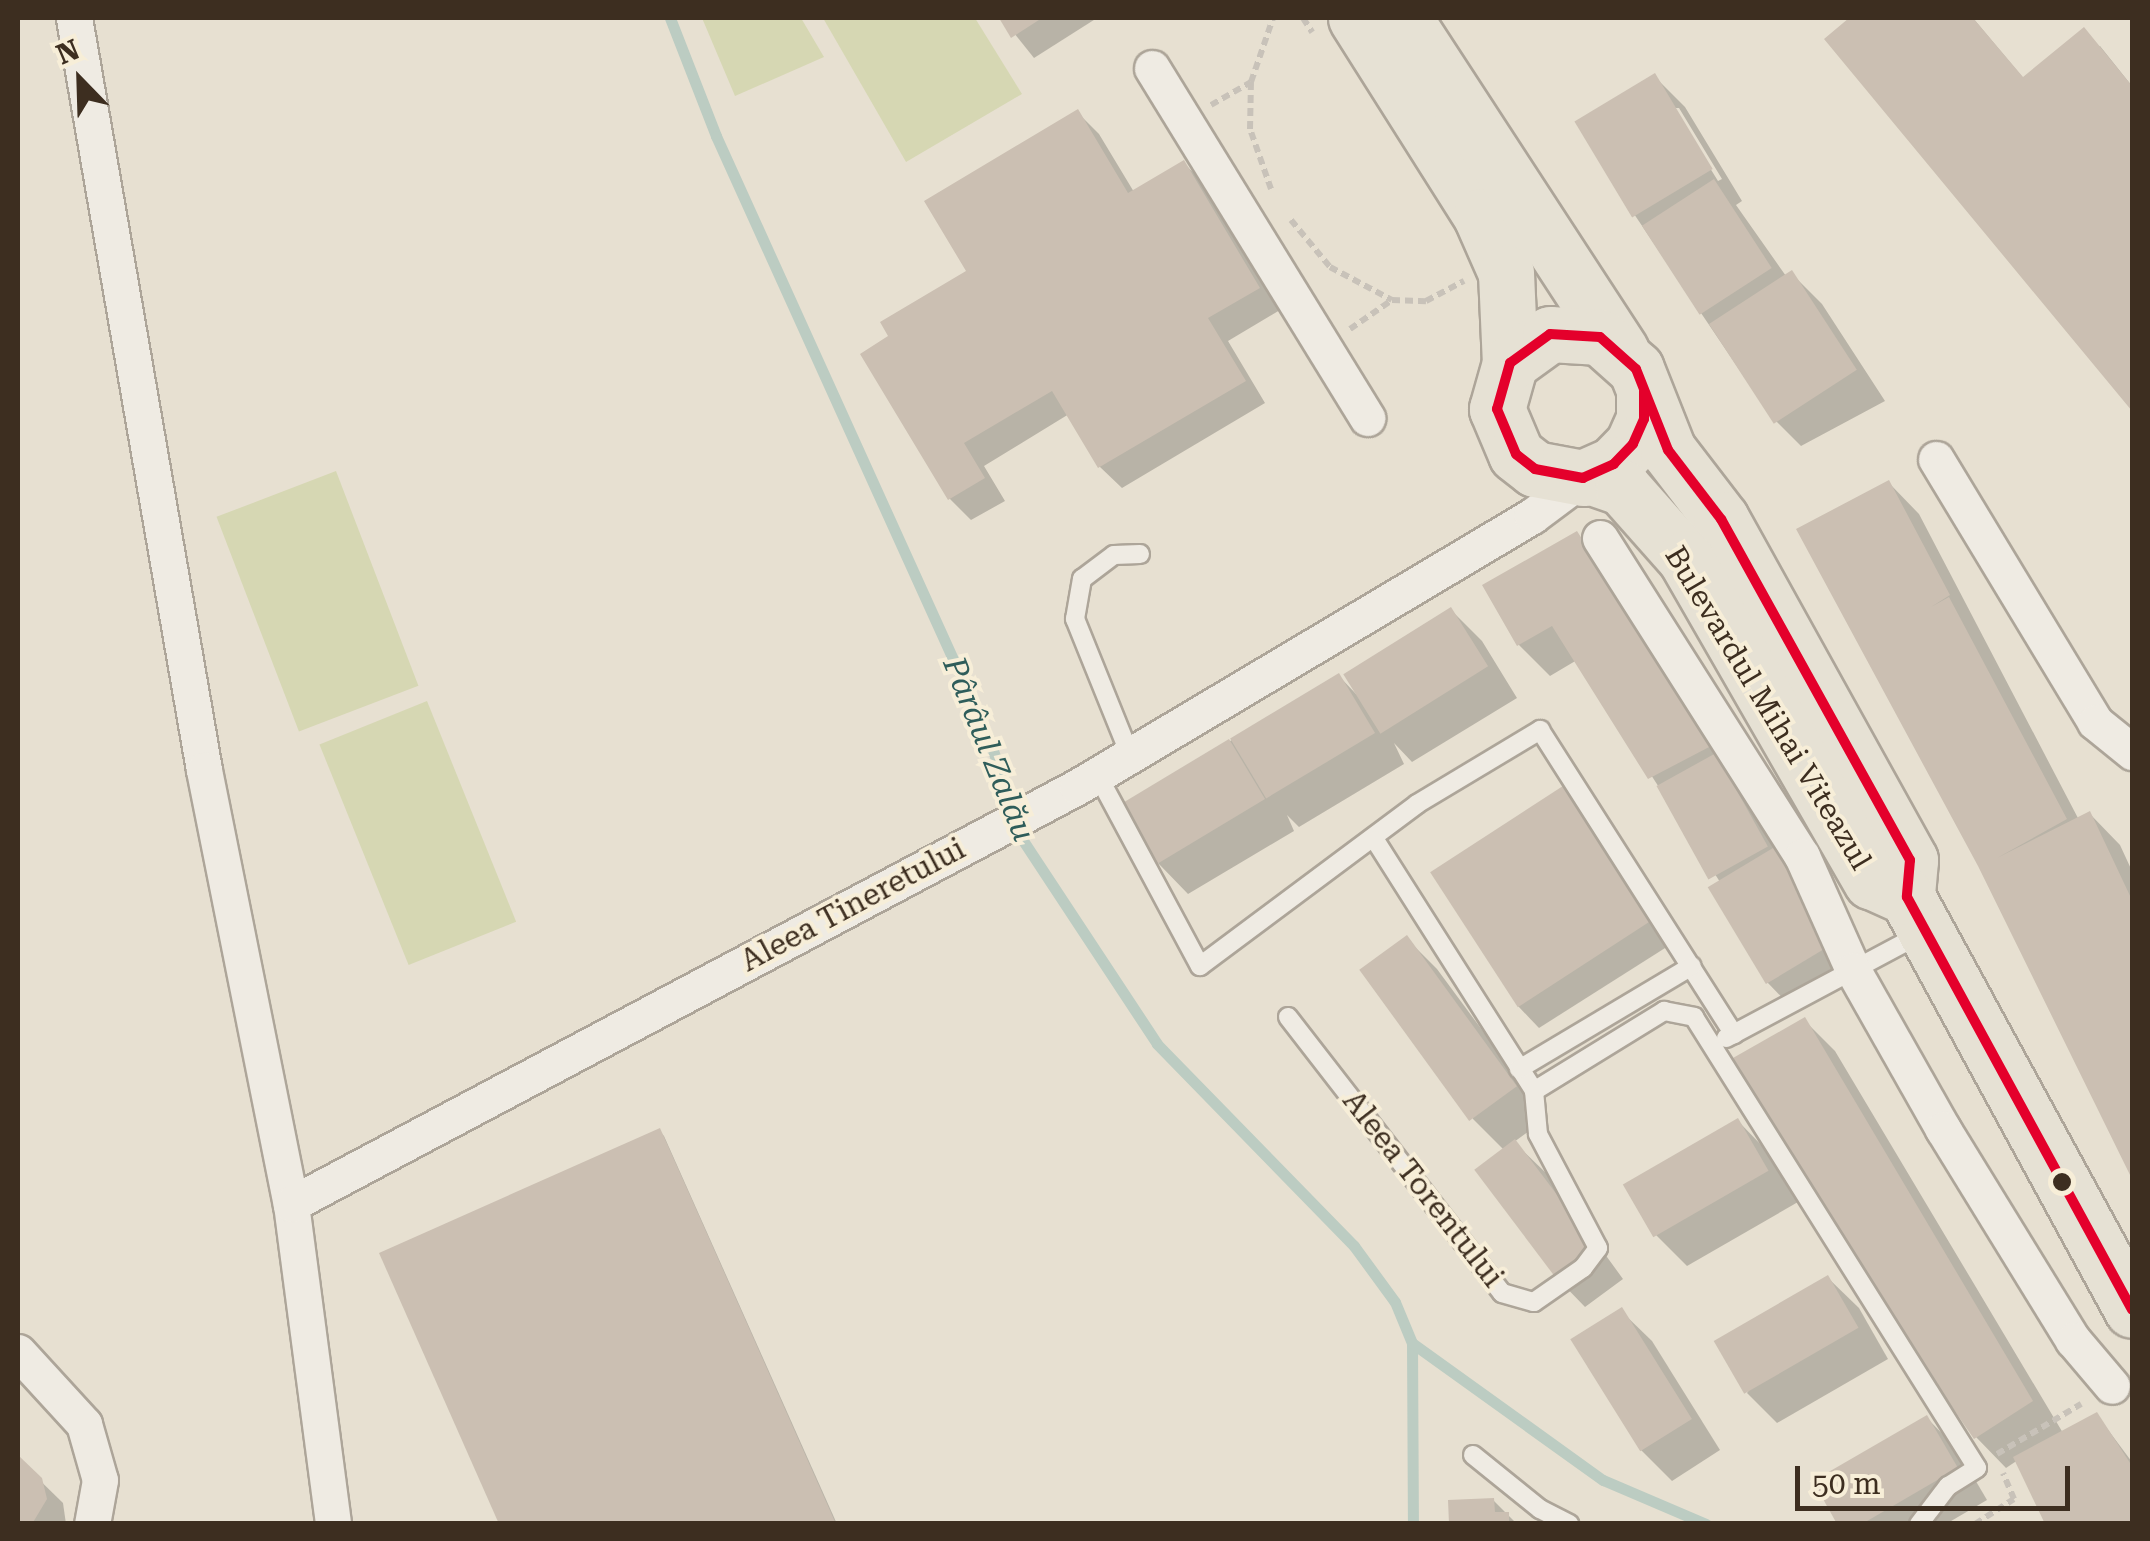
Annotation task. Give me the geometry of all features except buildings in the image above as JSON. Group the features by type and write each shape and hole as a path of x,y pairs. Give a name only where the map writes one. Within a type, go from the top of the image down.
{"main road":[{"path":"1356,18 1481,216 1506,274 1510,363 1497,409 1516,454 1535,470 1586,477 1634,444 1644,419 1632,371 1576,331 1550,334 1510,363"},
{"name":"Bulevardul Mihai Viteazul","path":"1404,18 1632,371 1668,450 1721,519 1910,860 1916,914 2132,1310"},
{"name":"Bulevardul Mihai Viteazul","path":"1586,477 1623,488 1685,558 1870,881 1916,914"}],"street":[{"path":"74,18 204,770 291,1204 333,1524"},
{"path":"1152,68 1367,418"},
{"name":"Aleea Tineretului","path":"1458,560 1512,505 1521,477 1516,454"},
{"path":"1936,459 2096,722 2132,752"},
{"name":"Aleea Tineretului","path":"291,1204 1087,781 1458,560 1586,477"},
{"path":"1600,538 1802,856 1853,970 2073,1340 2112,1386"},
{"path":"18,1352 84,1424 100,1480 92,1524"}],"lane":[{"path":"1130,755 1075,619 1082,578 1114,555 1140,554"},
{"path":"1087,781 1200,966 1375,840 1416,804 1540,730 1734,1034"},
{"path":"1375,840 1534,1091 1664,1011 1694,1017 1977,1468 1948,1486 1919,1524"},
{"path":"1712,1046 1853,970 1916,914"},
{"path":"1519,1069 1692,966"},
{"name":"Aleea Torentului","path":"1288,1017 1502,1293 1534,1302 1583,1268 1598,1248 1538,1134 1534,1091"},
{"path":"1473,1455 1540,1510 1568,1524"}],"path":[{"path":"1273,18 1250,82 1250,128 1272,192 1330,267 1392,300 1426,301 1467,279"},
{"path":"1324,347 1392,300"},
{"path":"1976,1524 2014,1499 1995,1455 2112,1386"}],"green space":[{"path":"702,18 801,18 824,57 735,96"},
{"path":"823,18 975,18 1022,94 906,162"},
{"path":"336,471 418,686 299,732 217,517"},
{"path":"427,701 516,922 409,965 319,744"}],"waterway":[{"name":"Pârâul Zalău","path":"670,18 716,136 990,741 1022,839 1157,1044 1354,1246 1395,1302 1412,1343 1413,1524"},
{"path":"1412,1343 1603,1480 1706,1524"}],"transit line":[{"path":"1644,391 1644,419 1633,444 1614,464 1583,478 1535,469 1516,454 1497,409 1510,363 1550,334 1600,337 1636,369 1668,450 1721,519 1910,860 1907,897 2132,1310"}]}
